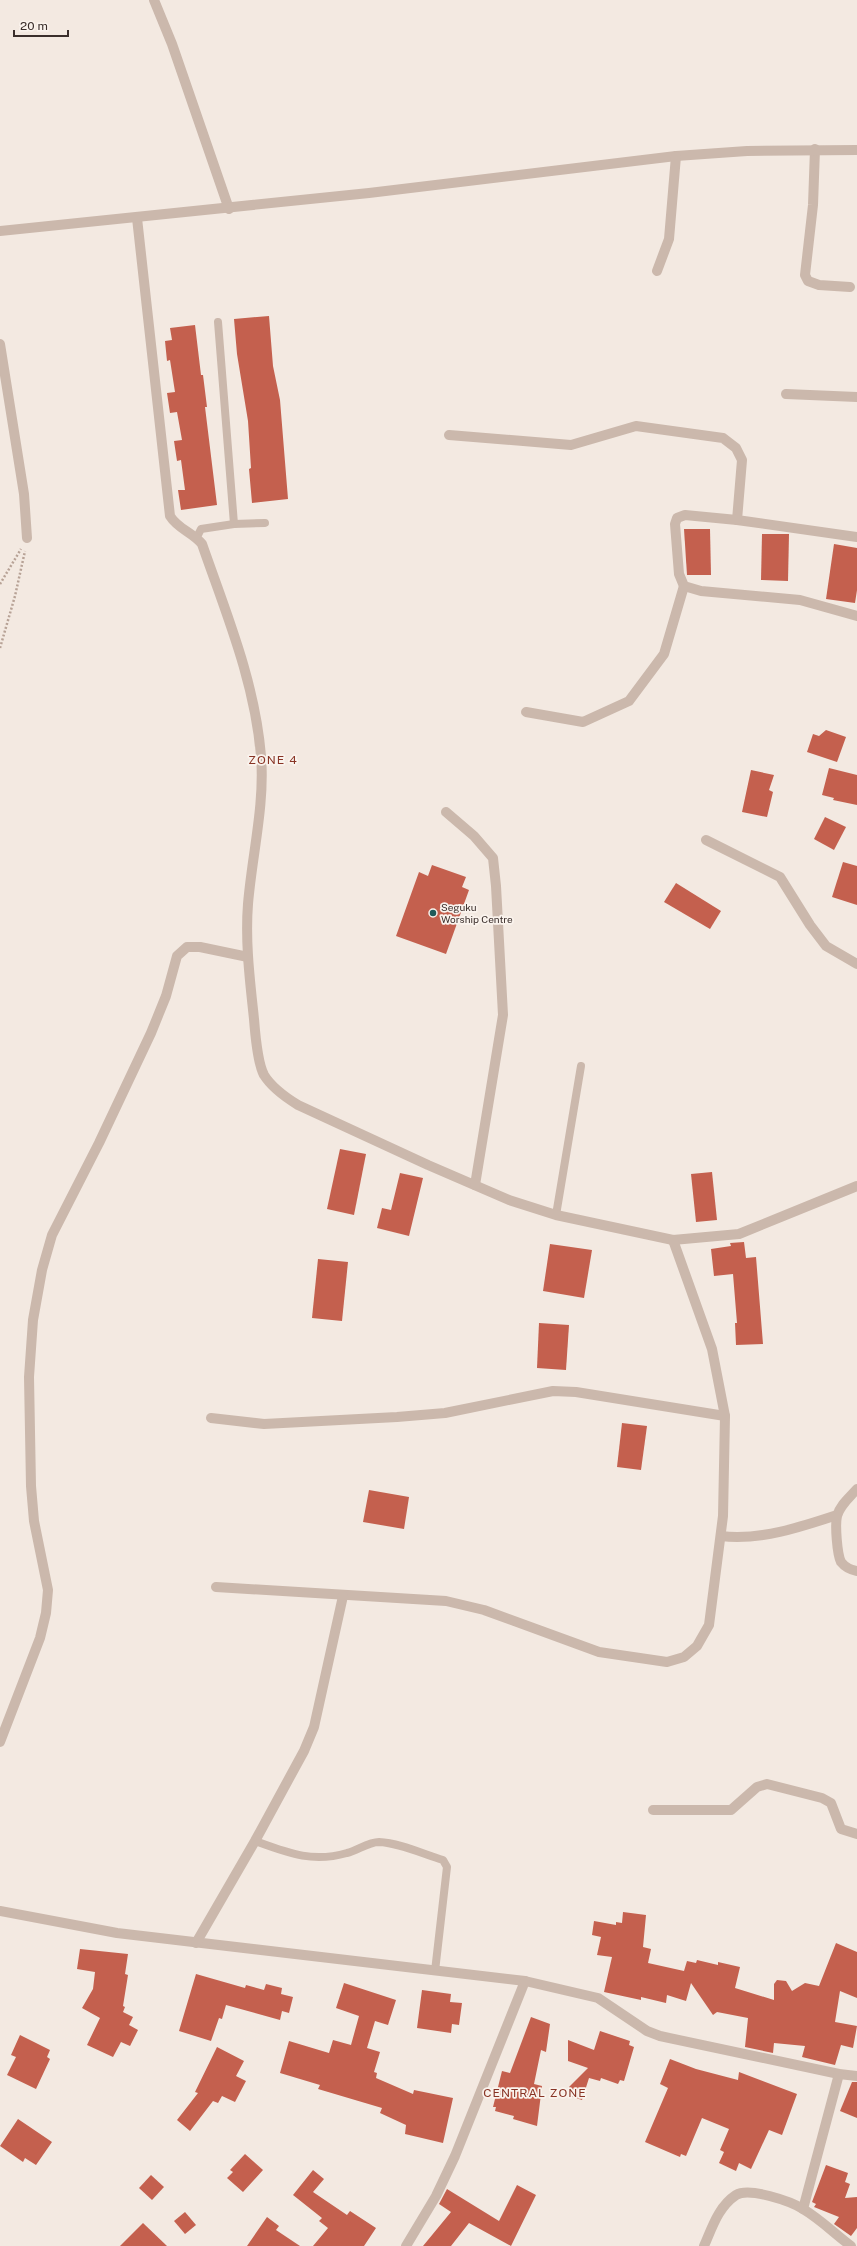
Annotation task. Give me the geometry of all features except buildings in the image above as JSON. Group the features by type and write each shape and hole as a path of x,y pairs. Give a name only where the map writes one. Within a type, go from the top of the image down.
{"street":[{"path":"154,0 172,44 229,209"},
{"path":"0,231 229,209 676,156 815,149 857,150"},
{"path":"815,149 813,205 805,275 808,281 819,285 850,287"},
{"path":"657,271 670,239 676,156"},
{"path":"137,218 170,516 175,524 197,537 202,544 247,678 255,714 261,757 260,808 248,906 248,957 256,1039 264,1074 279,1092 298,1105 509,1200 556,1215 673,1240 740,1234 857,1186"},
{"path":"0,344 24,494 27,538"},
{"path":"786,394 857,397"},
{"path":"449,435 571,445 636,426 723,438 736,448 742,460 737,520"},
{"path":"526,712 583,722 629,701 664,654 684,586 679,574 675,524 677,518 685,515 737,520 857,537"},
{"path":"684,586 701,591 800,600 857,616"},
{"path":"446,812 474,836 493,858 496,886 504,1015 475,1185"},
{"path":"706,840 780,877 810,925 826,946 847,960 857,964"},
{"path":"0,1742 40,1638 46,1613 48,1590 34,1522 29,1377 33,1320 42,1270 52,1235 99,1143 151,1033 166,996 177,956 187,947 200,946 248,957"},
{"path":"216,1587 343,1596 446,1601 484,1610 599,1652 667,1662 684,1657 697,1646 709,1624 721,1536 726,1470 725,1416 712,1349 673,1240"},
{"path":"211,1418 264,1424 302,1423 445,1413 553,1391 576,1392 725,1416"},
{"path":"857,1489 844,1503 837,1516 836,1529 841,1562 851,1570 857,1571"},
{"path":"721,1536 736,1538 780,1531 837,1516"},
{"path":"196,1942 255,1841 304,1752 314,1727 343,1596"},
{"path":"653,1810 731,1810 757,1787 767,1784 822,1798 831,1803 842,1830 857,1834"},
{"path":"0,1911 117,1933 525,1981 598,1998 647,2031 660,2036 839,2074 857,2076"},
{"path":"406,2246 436,2196 455,2156 525,1981"},
{"path":"803,2208 839,2074"},
{"path":"704,2246 718,2214 737,2194 754,2193 783,2200 803,2208 851,2246"}],"lane":[{"path":"218,322 234,524"},
{"path":"197,537 202,528 234,524 265,523"},
{"path":"556,1215 581,1066"},
{"path":"255,1841 293,1855 326,1858 349,1853 376,1842 390,1843 443,1860 447,1867 435,1971"}],"path":[{"path":"0,584 27,538"},
{"path":"0,648 15,596 27,538"}],"place":[{"name":"Seguku Worship Centre","path":"433,913"}],"district":[{"name":"ZONE 4","path":"273,760"},
{"name":"CENTRAL ZONE","path":"535,2093"}]}
